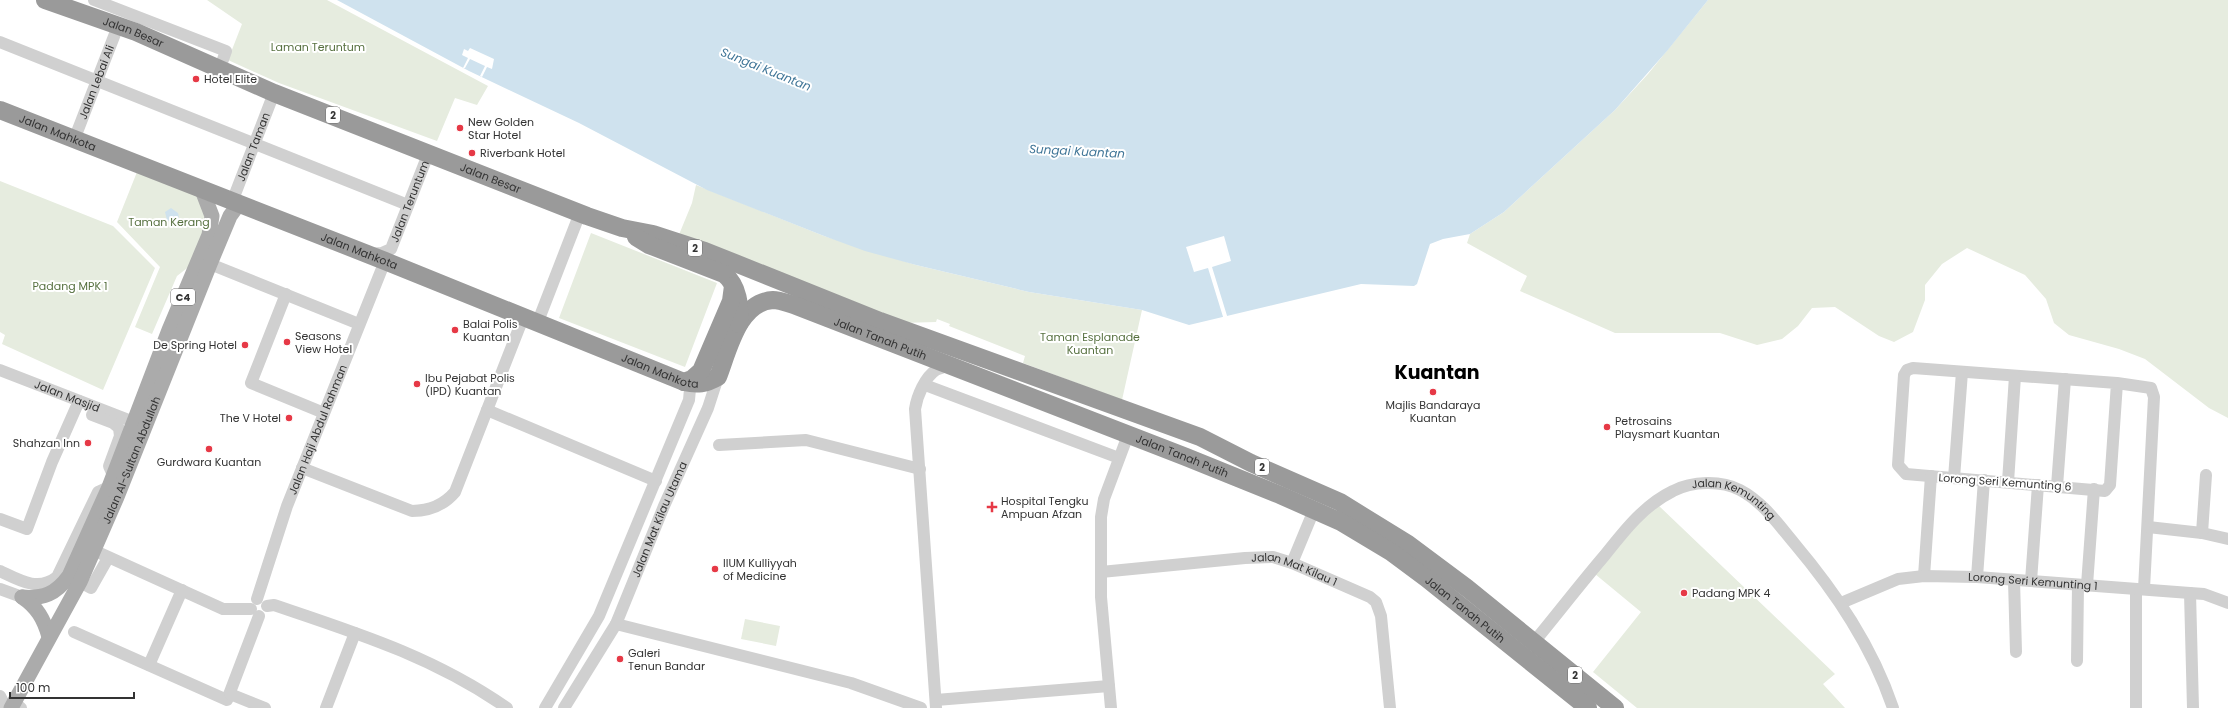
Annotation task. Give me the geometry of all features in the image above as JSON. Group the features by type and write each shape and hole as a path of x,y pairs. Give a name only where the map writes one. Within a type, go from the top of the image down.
{"highway":[{"name":"Jalan Besar","path":"45,0 118,26 220,68 274,93 429,152 580,213 622,228 665,237 766,275"},
{"name":"Jalan Mahkota","path":"0,110 684,382 697,385 710,382 718,377"},
{"path":"622,228 649,245 724,274 733,283 739,301 739,324"},
{"name":"Jalan Tanah Putih","path":"766,275 958,349 1151,421 1200,437 1251,463 1321,493 1361,514 1437,564 1615,708"},
{"path":"684,382 692,379 701,370 731,301 733,283"},
{"name":"Jalan Tanah Putih","path":"739,324 756,305 767,301 778,300 1186,457 1341,522 1391,552 1444,592 1588,708"},
{"name":"Jalan Mat Kilau Utama","path":"718,377 739,324"},
{"path":"919,334 930,358 958,349"},
{"path":"1151,421 1144,428 1149,436 1186,457"}],"main road":[{"name":"Jalan Al-Sultan Abdullah","path":"15,706 49,637 74,579 169,330 212,224 210,207 202,190"},
{"name":"Jalan Al-Sultan Abdullah","path":"74,579 93,550 117,497 235,204"},
{"path":"22,597 48,596 74,579"},
{"path":"22,597 36,609 43,620 49,637"}],"street":[{"name":"Jalan Besar","path":"94,0 226,51 220,68"},
{"name":"Jalan Lebai Ali","path":"74,140 118,26"},
{"path":"0,42 408,205"},
{"name":"Jalan Taman","path":"235,204 254,144 274,93"},
{"name":"Jalan Teruntum","path":"366,255 382,253 391,249 429,152"},
{"path":"302,468 412,511 428,510 437,506 455,492 487,410 580,213"},
{"name":"Jalan Haji Abdul Rahman","path":"230,694 258,607 285,512 385,262"},
{"path":"210,264 360,324"},
{"path":"286,294 251,383 324,413"},
{"path":"925,385 924,374 930,358"},
{"path":"948,365 936,370 925,385 915,409 936,704 1109,686"},
{"name":"Lorong Seri Kemunting 6","path":"1962,372 1913,368 1907,370 1904,375 1898,465 1906,474 2099,490"},
{"name":"Jalan Masjid","path":"0,370 78,405 134,422"},
{"path":"1954,478 1962,372 2117,383 2151,388 2154,394 2148,527 2140,589 2136,708"},
{"path":"2008,482 2016,376"},
{"name":"Jalan Mat Kilau Utama","path":"564,708 616,624 664,506 708,408 718,377"},
{"path":"2057,486 2065,379"},
{"path":"684,382 690,389 689,400 700,398 706,402 708,408"},
{"path":"2077,661 2082,585 2099,490 2110,485 2117,383"},
{"path":"925,385 1121,456 1138,447 1166,450"},
{"name":"Jalan Mat Kilau Utama","path":"545,708 599,616 689,400"},
{"path":"0,519 27,529 52,462 78,405 113,423 119,428 120,436 109,466 111,481 98,492 56,577 48,584 37,586 0,571"},
{"path":"487,410 656,481"},
{"path":"1111,708 1101,572 1102,508 1128,435"},
{"path":"719,445 813,441 920,469"},
{"path":"2202,532 2206,475"},
{"path":"1924,576 1931,476"},
{"path":"1978,577 1984,480"},
{"name":"Jalan Kemunting","path":"1534,642 1588,574 1642,513 1658,499 1674,490 1695,485 1730,485 1752,498 1767,511 1786,532 1841,602 1876,665 1893,708"},
{"path":"2031,581 2038,485"},
{"path":"649,499 658,497 664,506"},
{"path":"1292,563 1314,510"},
{"path":"2148,527 2202,532 2228,539"},
{"path":"93,550 223,609 274,605 412,654 446,670 507,708"},
{"name":"Jalan Mat Kilau 1","path":"1101,572 1273,557 1292,563 1370,597 1376,602 1380,616 1390,708"},
{"path":"74,579 91,588 108,558"},
{"name":"Lorong Seri Kemunting 1","path":"1841,602 1898,579 1924,576 1978,577 2204,594 2228,603"},
{"path":"2014,580 2016,652"},
{"path":"0,589 22,597"},
{"path":"149,665 182,590"},
{"path":"2190,593 2194,708"},
{"path":"616,624 851,683 921,708"},
{"path":"74,632 227,700 230,694 265,708"},
{"path":"326,708 355,633"},
{"path":"0,696 15,706"}],"green space":[{"name":"Laman Teruntum","path":"207,0 327,0 488,86 477,105 455,98 437,141 279,83 228,60 242,24"},
{"path":"1708,0 2228,0 2228,418 2209,408 2145,359 2119,349 2069,335 2054,323 2046,299 2025,275 1967,248 1942,264 1925,285 1925,300 1913,332 1894,342 1879,336 1835,307 1812,308 1798,326 1782,339 1757,345 1720,333 1615,333 1520,291 1527,276 1467,243 1470,234 1504,212 1615,110 1648,74"},
{"name":"Taman Kerang","path":"137,172 199,194 209,214 191,265 177,276 152,334 135,327 160,267 117,222"},
{"name":"Padang MPK 1","path":"0,181 113,226 155,268 103,390 2,344 5,335 0,332"},
{"name":"Taman Esplanade Kuantan","path":"696,185 824,236 916,265 1029,292 1142,310 1122,400 1023,363 1025,356 949,326 950,324 937,319 936,322 901,323 678,237 692,203"},
{"path":"591,233 717,283 685,367 559,318"},
{"name":"Padang MPK 4","path":"1658,505 1835,674 1823,684 1845,708 1637,708 1593,672 1641,612 1595,574 1636,523"},
{"path":"745,619 780,626 776,646 741,639"}],"water":[{"name":"Sungai Kuantan","path":"337,0 1708,0 1667,51 1615,110 1504,212 1470,234 1443,239 1430,244 1417,284 1414,286 1361,284 1189,325 1142,310 1029,292 916,265 865,251 824,236 707,190 579,123 469,71"},
{"path":"171,208 178,213 180,222 175,225 167,220 165,212"}],"pier":[{"path":"470,48 494,59 492,69 487,67 482,77 480,76 485,66 470,59 465,68 463,68 468,58 462,55 464,49 468,51"},
{"path":"1224,236 1231,261 1212,267 1228,319 1224,320 1208,268 1194,272 1186,247"}],"place":[{"name":"Hotel Elite","path":"196,79"},
{"name":"New Golden Star Hotel","path":"460,128"},
{"name":"Riverbank Hotel","path":"472,153"},
{"name":"Balai Polis Kuantan","path":"455,330"},
{"name":"Seasons View Hotel","path":"287,342"},
{"name":"De Spring Hotel","path":"245,345"},
{"name":"Ibu Pejabat Polis (IPD) Kuantan","path":"417,384"},
{"name":"Majlis Bandaraya Kuantan","path":"1433,392"},
{"name":"The V Hotel","path":"289,418"},
{"name":"Petrosains Playsmart Kuantan","path":"1607,427"},
{"name":"Shahzan Inn","path":"88,443"},
{"name":"Gurdwara Kuantan","path":"209,449"},
{"name":"Hospital Tengku Ampuan Afzan","path":"992,507"},
{"name":"IIUM Kulliyyah of Medicine","path":"715,569"},
{"name":"Padang MPK 4","path":"1684,593"},
{"name":"Galeri Tenun Bandar","path":"620,659"}],"district":[{"name":"Kuantan","path":"1437,372"}]}
